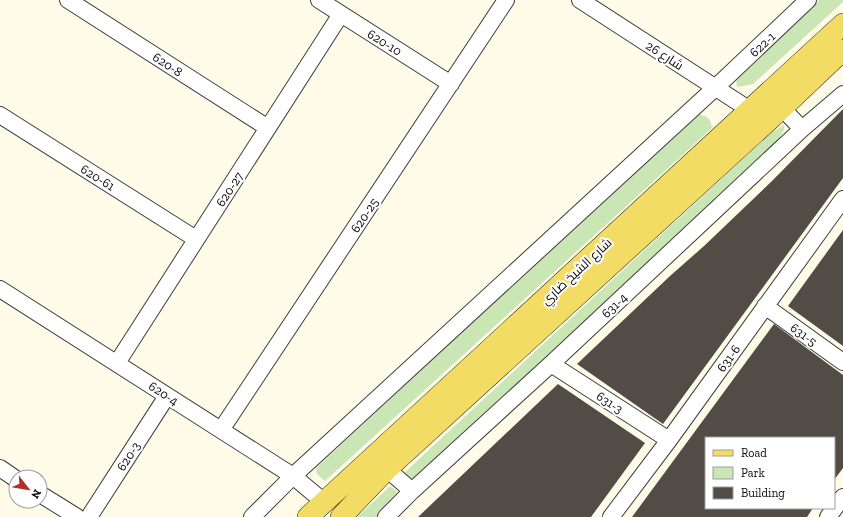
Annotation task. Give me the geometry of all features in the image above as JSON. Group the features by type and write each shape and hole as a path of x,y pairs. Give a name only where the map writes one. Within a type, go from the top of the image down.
{"main road":[{"name":"شارع الشيخ ضاري","path":"308,517 843,24"},
{"name":"شارع الشيخ ضاري","path":"341,517 387,469 782,108 843,50"}],"street":[{"name":"620-8","path":"68,0 268,128"},
{"name":"620-10","path":"319,0 451,84"},
{"name":"620-25","path":"221,430 506,0"},
{"name":"شارع 26","path":"580,0 750,110"},
{"name":"622-1","path":"252,517 293,476 715,88 808,0"},
{"name":"620-27","path":"117,364 341,14"},
{"name":"631-4","path":"386,517 412,491 551,364 802,129 843,94"},
{"path":"782,108 802,129"},
{"name":"620-61","path":"0,116 196,240"},
{"name":"631-6","path":"612,517 843,199"},
{"name":"620-4","path":"0,289 293,476 324,502"},
{"name":"631-5","path":"765,306 843,362"},
{"name":"631-3","path":"551,364 669,440"},
{"name":"620-3","path":"89,517 167,396"},
{"path":"387,469 412,491"},
{"path":"835,508 843,497"},
{"path":"48,499 77,517"}],"green space":[{"path":"819,0 843,0 843,2 753,84 737,87 736,78"},
{"path":"698,114 708,118 712,128 325,481 317,474 316,468"},
{"path":"784,125 784,129 779,139 414,480 406,476 404,473 772,132"},
{"path":"389,487 394,488 399,495 377,517 357,517"}],"building":[{"path":"843,109 843,178 663,424 577,364 772,181"},
{"path":"843,230 843,346 788,306"},
{"path":"774,324 843,375 843,468 835,479 835,437 705,437 705,509 812,509 807,517 632,517"},
{"path":"558,384 645,443 591,517 418,517"}]}
